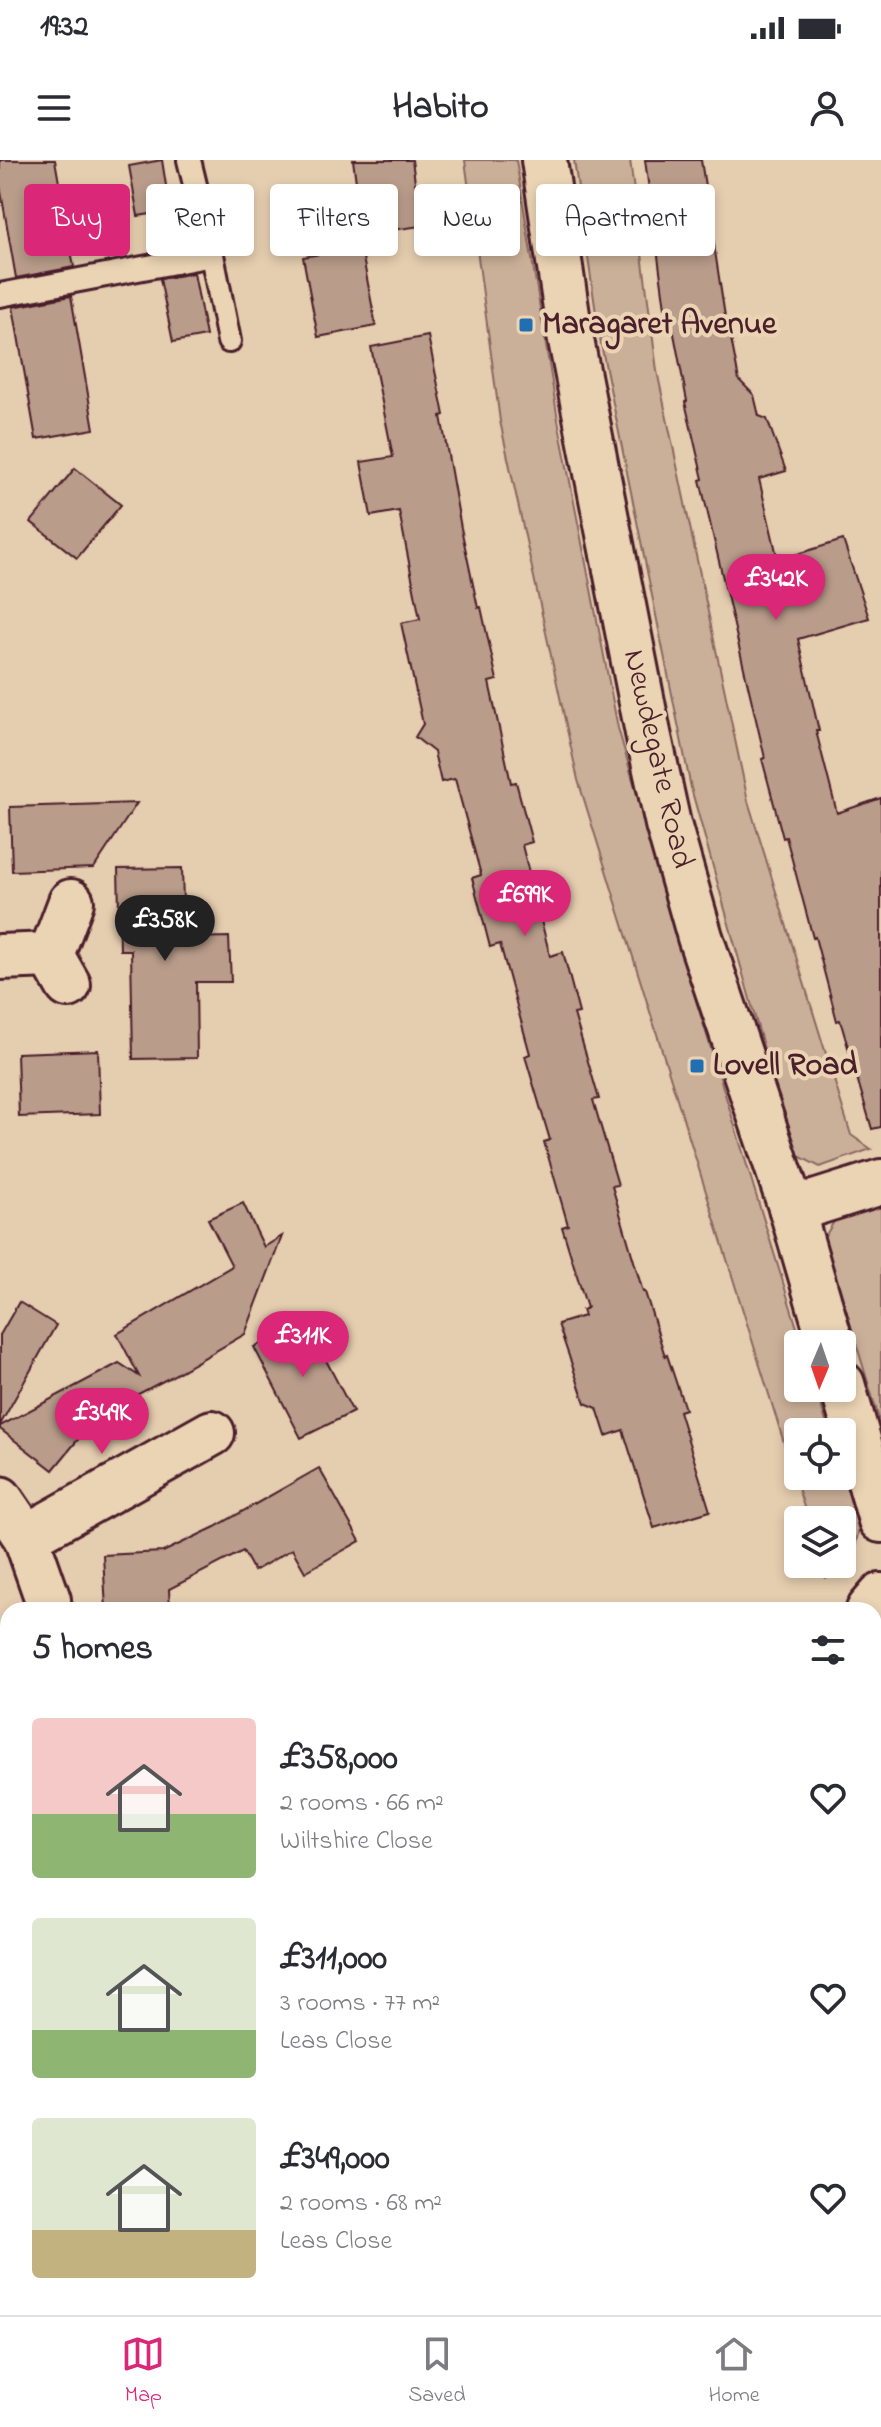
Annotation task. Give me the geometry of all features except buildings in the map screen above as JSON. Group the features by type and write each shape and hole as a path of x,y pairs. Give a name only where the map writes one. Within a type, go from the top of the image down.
{"street":[{"name":"Newdegate Road","path":"544,160 587,427 668,824 700,937 792,1210 827,1330"},
{"path":"0,957 60,970 71,902"},
{"path":"792,1210 881,1182"},
{"path":"847,1402 881,1518"},
{"path":"26,1537 212,1433"},
{"path":"0,1499 26,1537 48,1602"}],"lane":[{"path":"189,160 195,184"},
{"path":"0,295 207,256"},
{"path":"212,256 229,341"}],"shaded area":[{"path":"465,160 516,160 520,184 468,184"},
{"path":"574,160 630,160 633,184 577,184"},
{"path":"520,185 558,420 618,728 696,1000 798,1330 784,1330 784,1402 820,1402 825,1418 784,1418 784,1443 578,780 500,421 478,256 520,256"},
{"path":"588,256 642,256 657,371 748,801 851,1135 871,1149 820,1167 793,1153 691,788 599,334"},
{"path":"881,1203 881,1425 856,1343 856,1330 852,1330 824,1238 838,1215"},
{"path":"799,1490 847,1490 852,1506 804,1506"}],"place":[{"name":"Maragaret Avenue","path":"526,325"},
{"name":"Lovell Road","path":"697,1066"}]}
